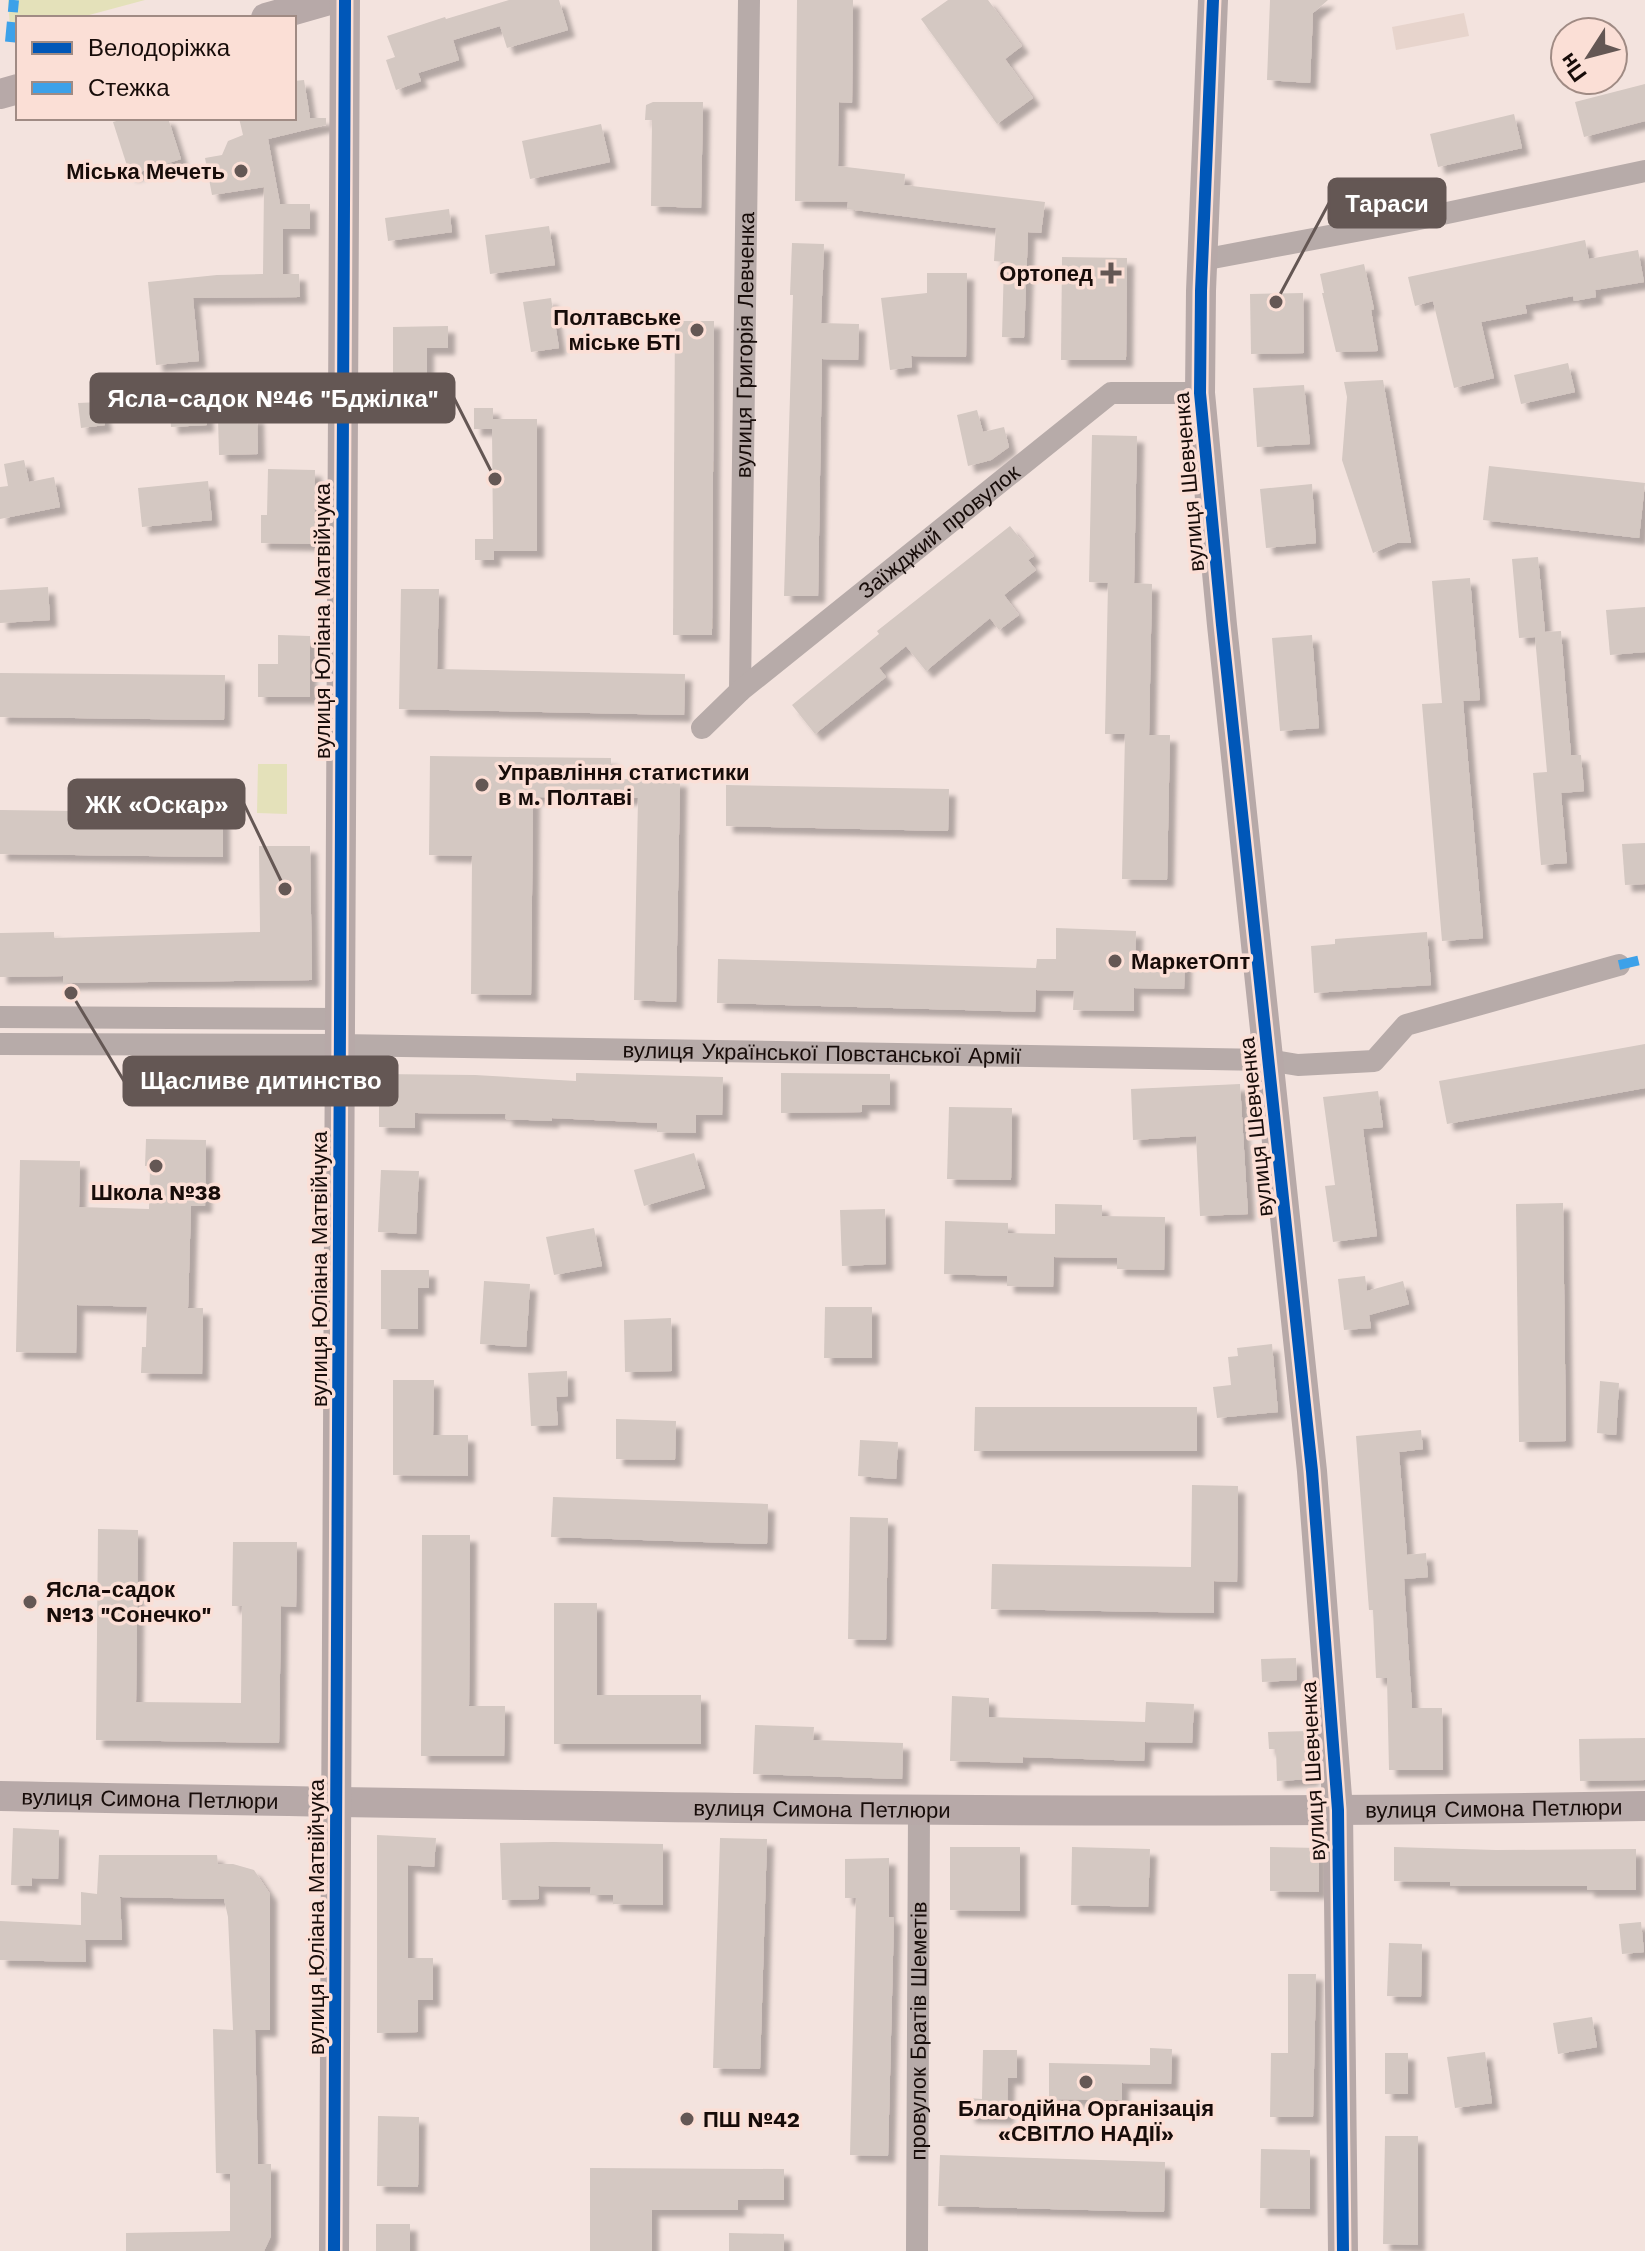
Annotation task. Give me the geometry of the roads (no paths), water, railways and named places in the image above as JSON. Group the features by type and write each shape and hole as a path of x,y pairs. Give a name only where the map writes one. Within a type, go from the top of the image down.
{"street":[{"path":"273,16 329,0"},
{"name":"вулиця Юліана Матвійчука","path":"334,2251 345,0"},
{"name":"вулиця Григорія Левченка","path":"740,691 749,0"},
{"name":"вулиця Шевченка","path":"1213,0 1200,393 1308,1419 1338,1810 1343,2251"},
{"path":"1202,260 1414,220 1645,171"},
{"name":"Заїжджий провулок","path":"702,728 740,691 1111,393 1200,393"},
{"name":"вулиця Української Повстанської Армії","path":"0,1017 340,1032 1268,1060 1298,1065 1374,1061 1406,1025 1619,965"},
{"name":"вулиця Української Повстанської Армії","path":"0,1044 340,1032"},
{"name":"вулиця Симона Петлюри","path":"0,1796 919,1810 1645,1806"},
{"name":"провулок Братів Шеметів","path":"917,2251 919,1810"}],"place":[{"name":"Міська Мечеть","path":"241,171"},
{"name":"Ортопед","path":"1111,273"},
{"name":"Тараси","path":"1276,302"},
{"name":"Полтавське міське БТІ","path":"697,330"},
{"name":"Ясла-садок №46 \"Бджілка\"","path":"495,479"},
{"name":"Управління статистики в м. Полтаві","path":"482,785"},
{"name":"ЖК «Оскар»","path":"285,889"},
{"name":"МаркетОпт","path":"1115,961"},
{"name":"Щасливе дитинство","path":"71,993"},
{"name":"Школа №38","path":"156,1166"},
{"name":"Ясла-садок №13 \"Сонечко\"","path":"30,1602"},
{"name":"Благодійна Організація «СВІТЛО НАДІЇ»","path":"1086,2082"},
{"name":"ПШ №42","path":"687,2119"}]}
